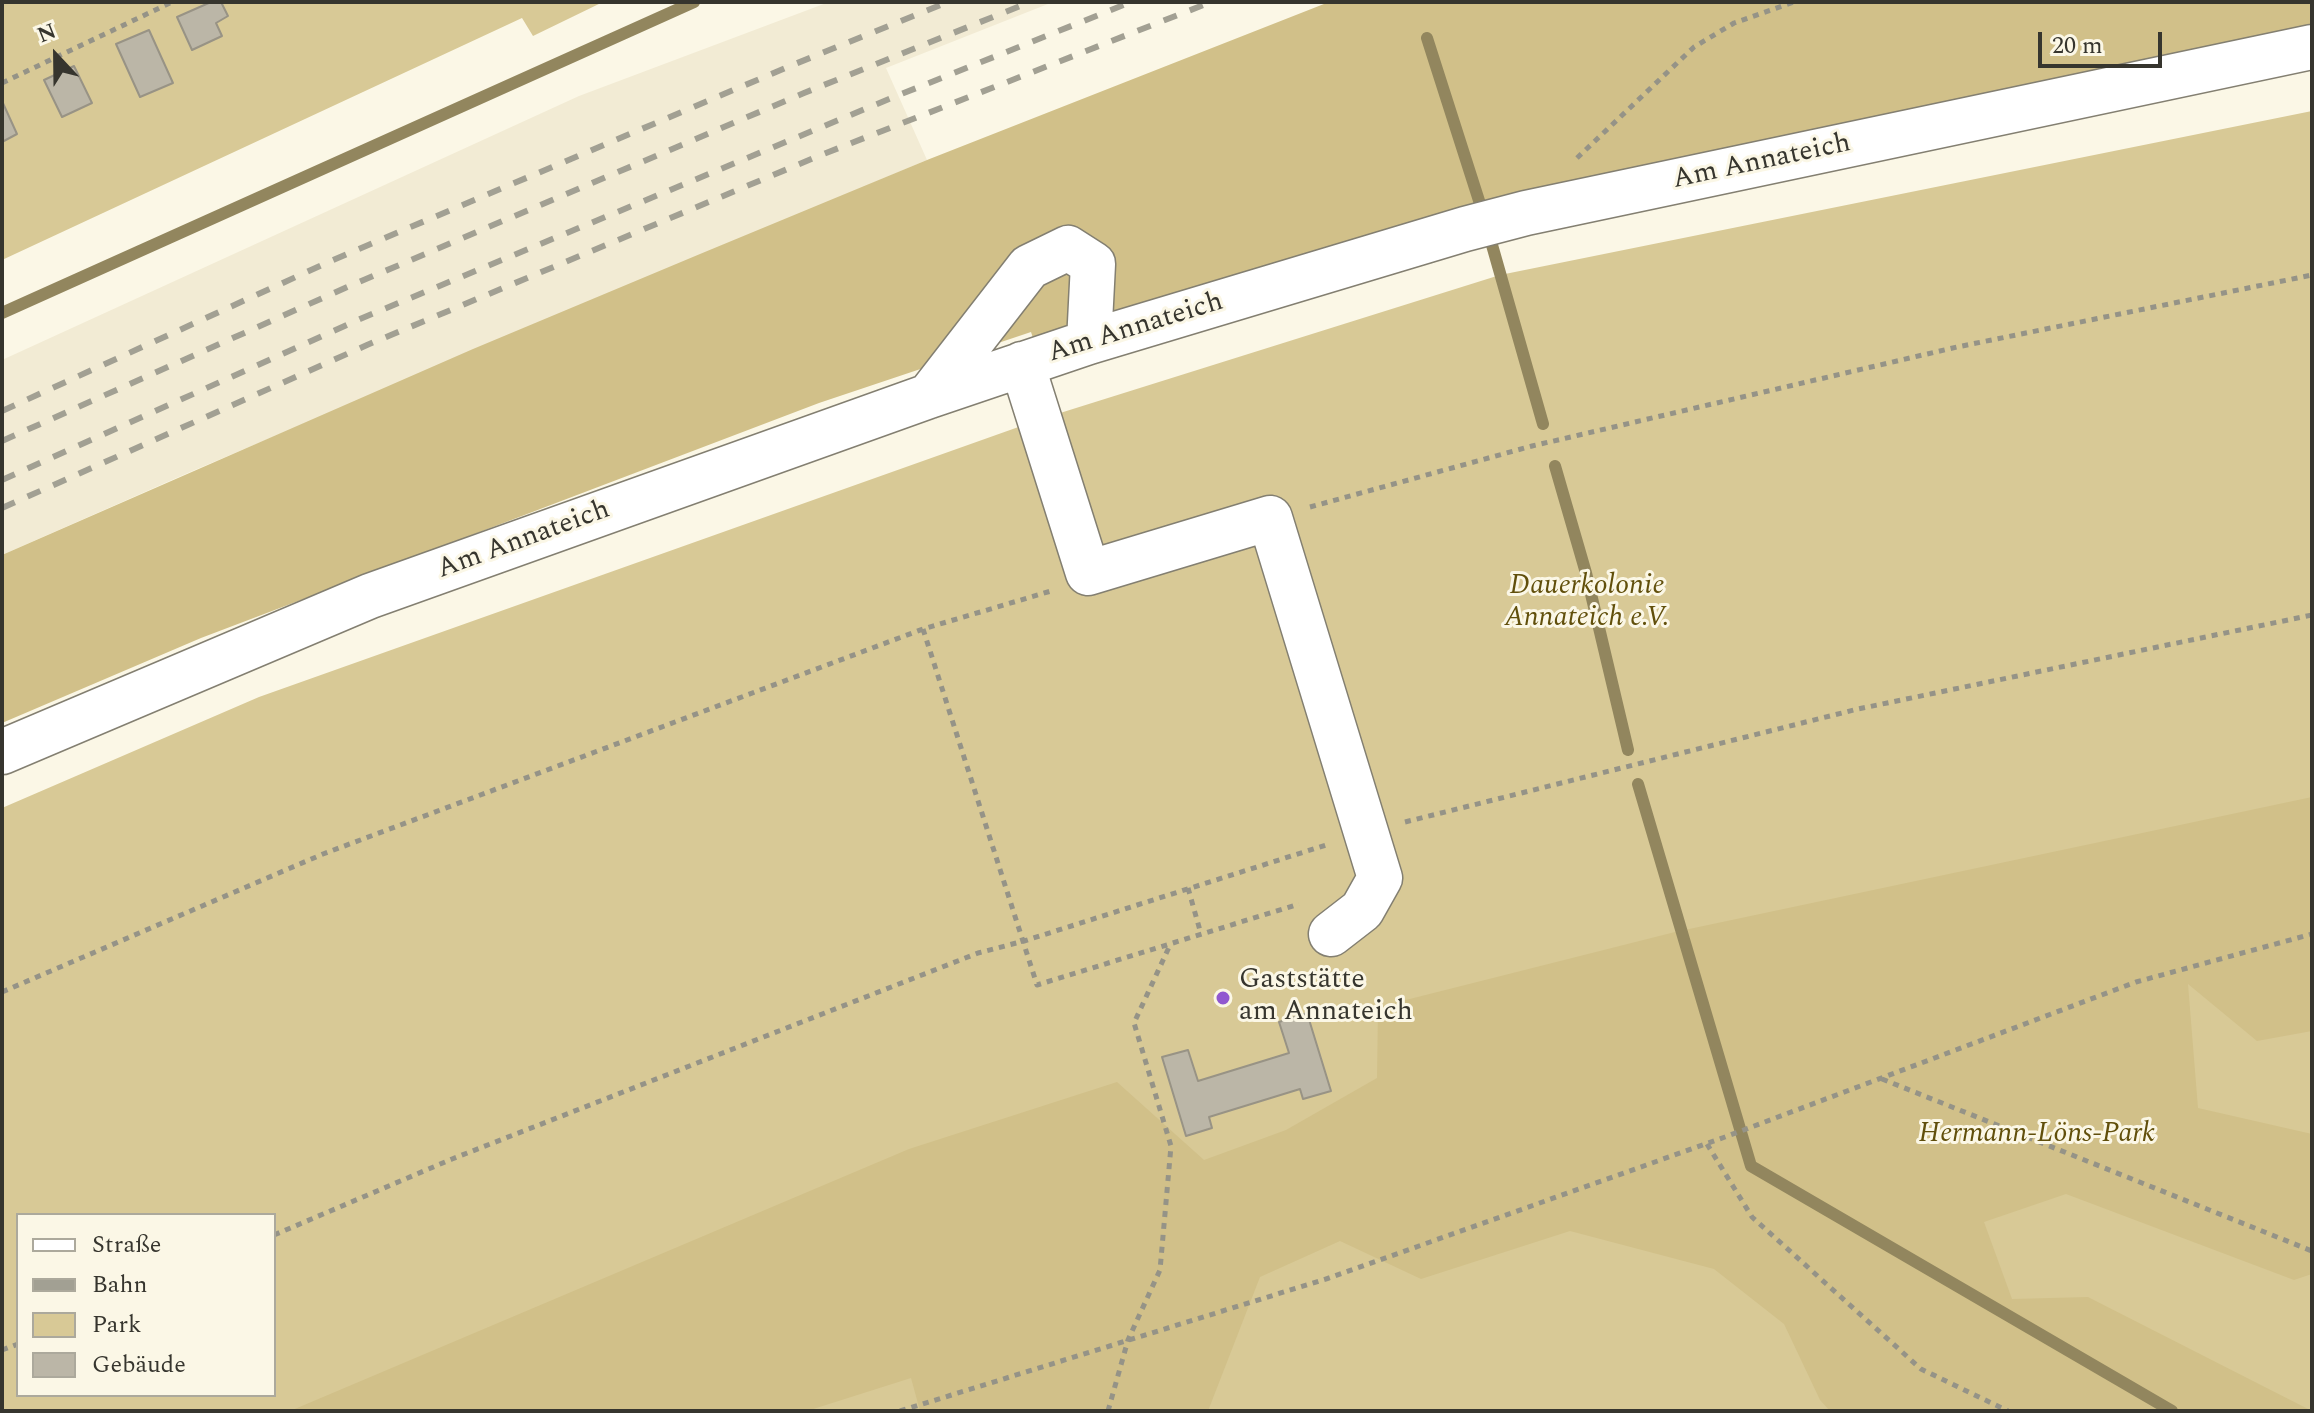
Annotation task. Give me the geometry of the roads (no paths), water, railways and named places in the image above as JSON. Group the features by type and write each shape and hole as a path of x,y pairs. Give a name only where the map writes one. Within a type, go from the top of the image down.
{"street":[{"name":"Am Annateich","path":"2,752 370,596 1089,342 1526,213 2312,47"},
{"path":"929,396 1029,267 1068,248 1093,264 1089,342"},
{"path":"1022,364 1088,573 1270,518 1380,878 1362,910 1331,934"}],"waterway":[{"path":"2,313 694,2"},
{"path":"1427,38 1482,210"},
{"path":"1492,245 1543,424"},
{"path":"1555,466 1586,573 1628,750"},
{"path":"1638,784 1751,1166 2172,1411"}],"railway":[{"path":"2,411 333,260 948,2"},
{"path":"2,441 345,288 804,93 1030,2"},
{"path":"2,480 360,319 1131,2"},
{"path":"2,508 367,345 821,155 1211,2"}],"place":[{"name":"Gaststätte am Annateich","path":"1223,998"}],"park label":[{"name":"Dauerkolonie Annateich e.V.","path":"1587,604"},
{"name":"Hermann-Löns-Park","path":"2037,1136"}]}
